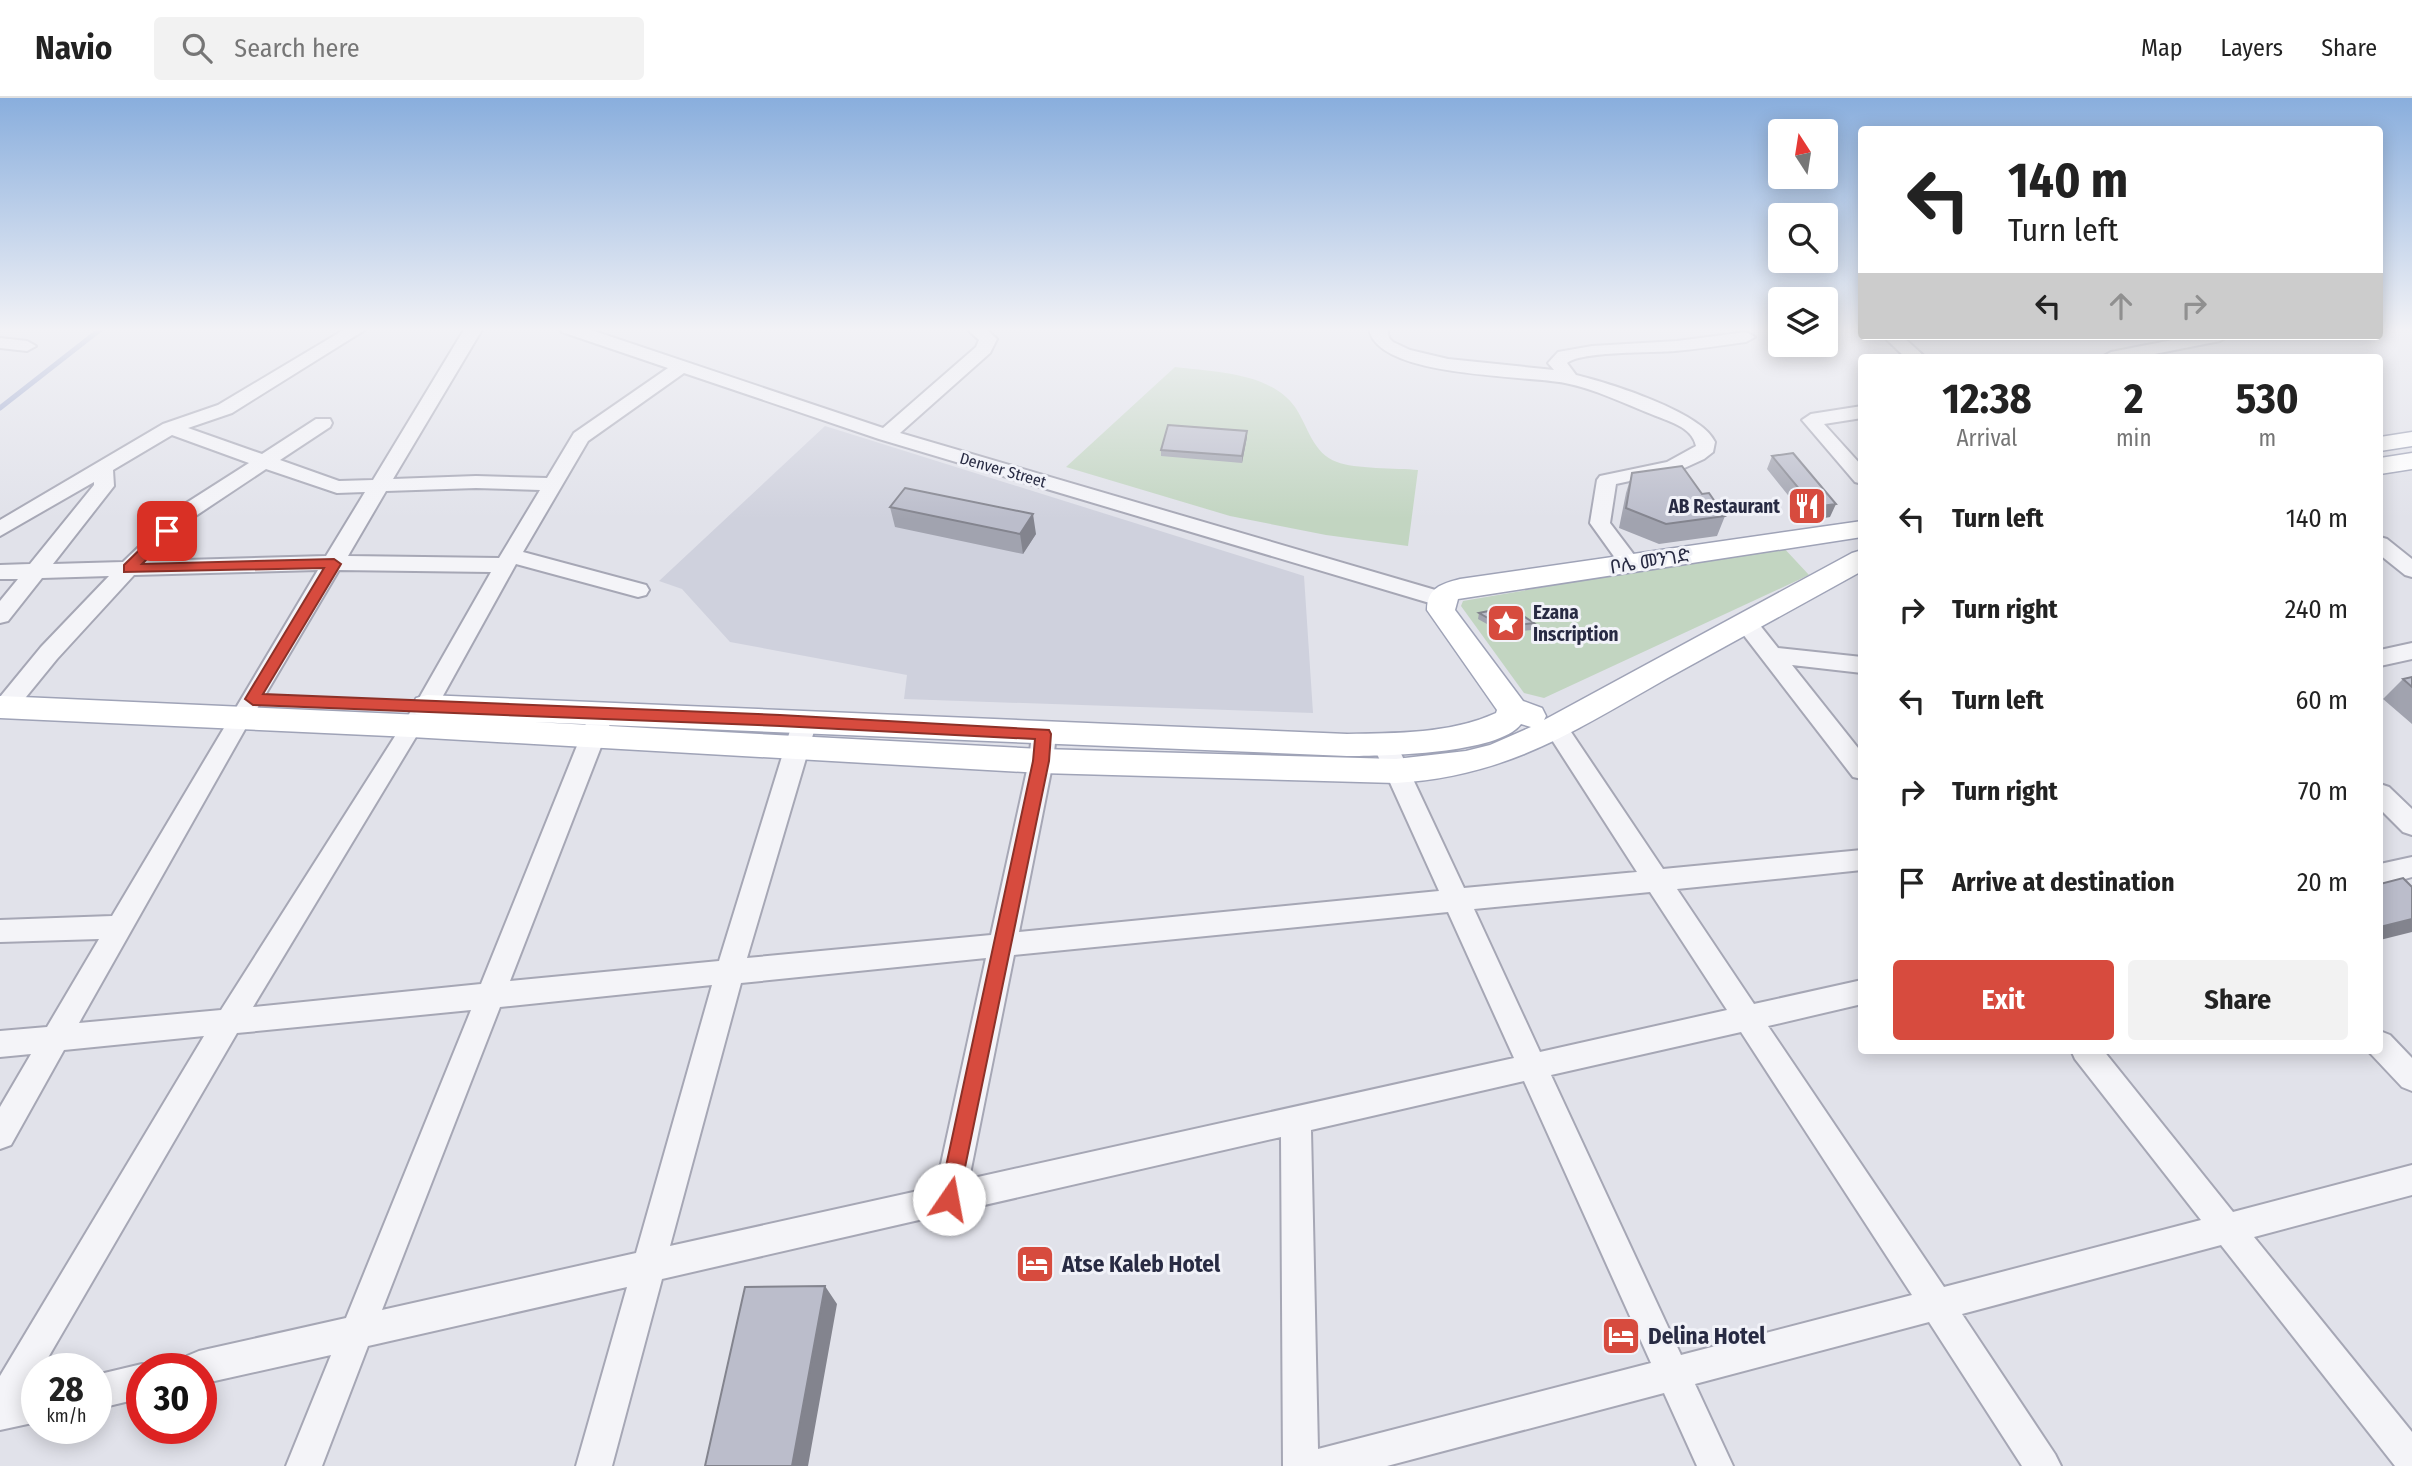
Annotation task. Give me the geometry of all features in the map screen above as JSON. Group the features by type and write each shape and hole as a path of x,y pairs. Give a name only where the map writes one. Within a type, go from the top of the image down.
{"main road":[{"path":"2383,444 2412,439"},
{"path":"2383,466 2412,461"},
{"name":"ቦሌ መንገድ","path":"1441,599 1448,592 1460,588 1858,529"},
{"path":"1784,540 1814,545 1832,559 1832,569 1822,582"},
{"path":"6,699 418,716 1042,748 1390,758 1454,767 1508,752 1858,561"},
{"path":"1441,599 1441,610 1512,709 1555,726"},
{"path":"1390,758 1508,720 1512,709"}],"street":[{"path":"0,529 170,428 225,409 253,392"},
{"path":"0,1135 118,927 436,392"},
{"path":"0,1408 229,1021 418,716 581,437 646,392"},
{"name":"Denver Street","path":"761,392 886,435 1441,599"},
{"path":"886,435 935,392"},
{"path":"1605,392 1680,419 1696,429 1705,439 1706,448 1685,462 1607,480 1600,523 1630,564"},
{"path":"1858,413 1811,420 1858,473"},
{"path":"6,699 128,569 187,512 323,423"},
{"path":"170,428 337,487 476,482 552,484"},
{"path":"0,616 104,486 103,470"},
{"path":"2383,546 2412,569"},
{"path":"0,572 507,560 638,590"},
{"path":"1747,624 1854,747"},
{"path":"2383,640 2412,635"},
{"path":"2383,656 2412,651"},
{"path":"1772,655 1858,665"},
{"path":"304,1466 598,725"},
{"path":"1555,726 2043,1466"},
{"path":"594,1466 730,971 801,735"},
{"path":"949,1199 1042,748"},
{"path":"1390,758 1715,1466"},
{"path":"2385,803 2412,825"},
{"path":"0,1044 1858,860"},
{"path":"2383,874 2412,867"},
{"path":"0,931 118,927"},
{"path":"217,1364 1858,993"},
{"path":"2383,1047 2412,1078"},
{"path":"2088,1054 2412,1460"},
{"path":"1296,1120 1301,1466"},
{"path":"1320,1466 2412,1180"},
{"path":"0,1413 21,1408"}],"shaded area":[{"path":"825,426 1304,576 1313,713 904,699 907,675 730,642 682,589 659,581"}],"green space":[{"path":"1148,392 1279,392 1295,407 1312,439 1329,458 1344,464 1365,467 1418,470 1408,546 1326,535 1230,516 1066,467"},
{"path":"1782,546 1809,575 1544,698 1524,693 1461,606 1463,601"}],"building":[{"path":"1168,425 1247,431 1242,456 1161,450"},
{"path":"1793,453 1836,504 1814,507 1772,456"},
{"path":"1682,466 1702,494 1709,493 1725,516 1666,524 1626,508 1632,473"},
{"path":"905,488 1033,514 1020,534 890,507"},
{"path":"1503,608 1514,610 1534,623 1504,627 1479,613"},
{"path":"2412,677 2412,687 2403,679"},
{"path":"2403,878 2412,887 2412,919 2383,926 2383,883"},
{"path":"825,1286 792,1466 705,1466 745,1287"}],"waterway":[{"path":"0,408 21,392"}],"place":[{"name":"AB Restaurant","path":"1807,506"},
{"name":"Ezana Inscription","path":"1506,623"},
{"name":"Atse Kaleb Hotel","path":"1035,1264"},
{"name":"Delina Hotel","path":"1621,1336"}],"route":[{"path":"167,531 128,569 334,564 253,699 780,720 1044,734 1041,761 949,1199"}]}
